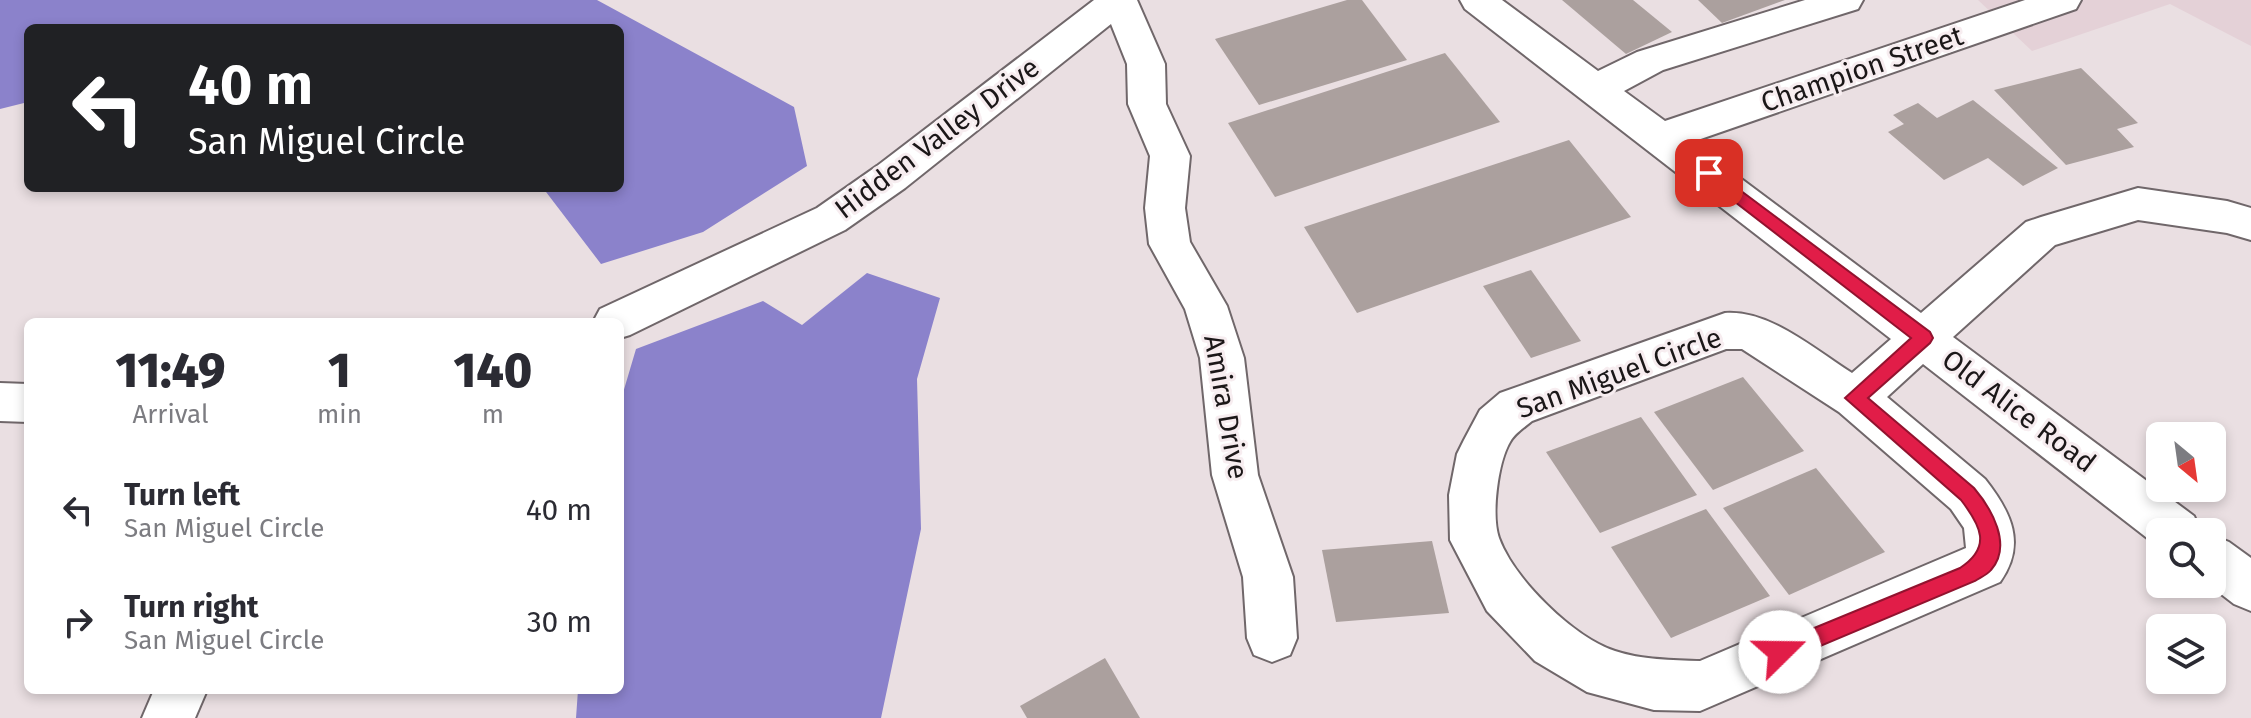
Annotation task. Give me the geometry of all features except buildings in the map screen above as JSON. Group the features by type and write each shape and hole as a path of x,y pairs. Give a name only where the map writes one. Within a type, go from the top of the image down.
{"street":[{"name":"Hidden Valley Drive","path":"623,318 831,219 891,177 1118,0"},
{"name":"Amira Drive","path":"1118,0 1146,64 1147,104 1170,156 1165,208 1170,244 1206,306 1222,358 1235,475 1268,577 1272,638"},
{"name":"Old Alice Road","path":"1478,0 2159,518"},
{"path":"1597,88 1650,61 1845,0"},
{"name":"Champion Street","path":"1662,137 2063,0"},
{"path":"1855,398 2041,233 2138,204 2227,217 2251,224"},
{"name":"San Miguel Circle","path":"1742,330 1757,336 1855,398 1968,494 1982,512 1991,544 1984,564 1967,574 1700,686 1654,685 1605,674 1553,644 1505,594 1474,540 1473,495 1480,454 1496,424 1516,407 1531,401 1725,331 1742,330"},
{"path":"0,402 24,403"},
{"path":"2226,569 2251,588"},
{"path":"168,718 179,694"}],"shaded area":[{"path":"0,0 597,0 794,107 807,166 703,232 601,264 546,192 624,192 624,24 24,24 24,103 0,109"},
{"path":"1978,0 2251,0 2251,46 2170,4 2032,51"},
{"path":"867,273 940,298 917,379 921,529 881,718 576,718 578,694 624,694 624,390 636,349 763,301 802,325"}],"route":[{"path":"1709,173 1924,338 1855,398 1968,494 1982,512 1991,544 1984,564 1967,574 1780,652"}]}
